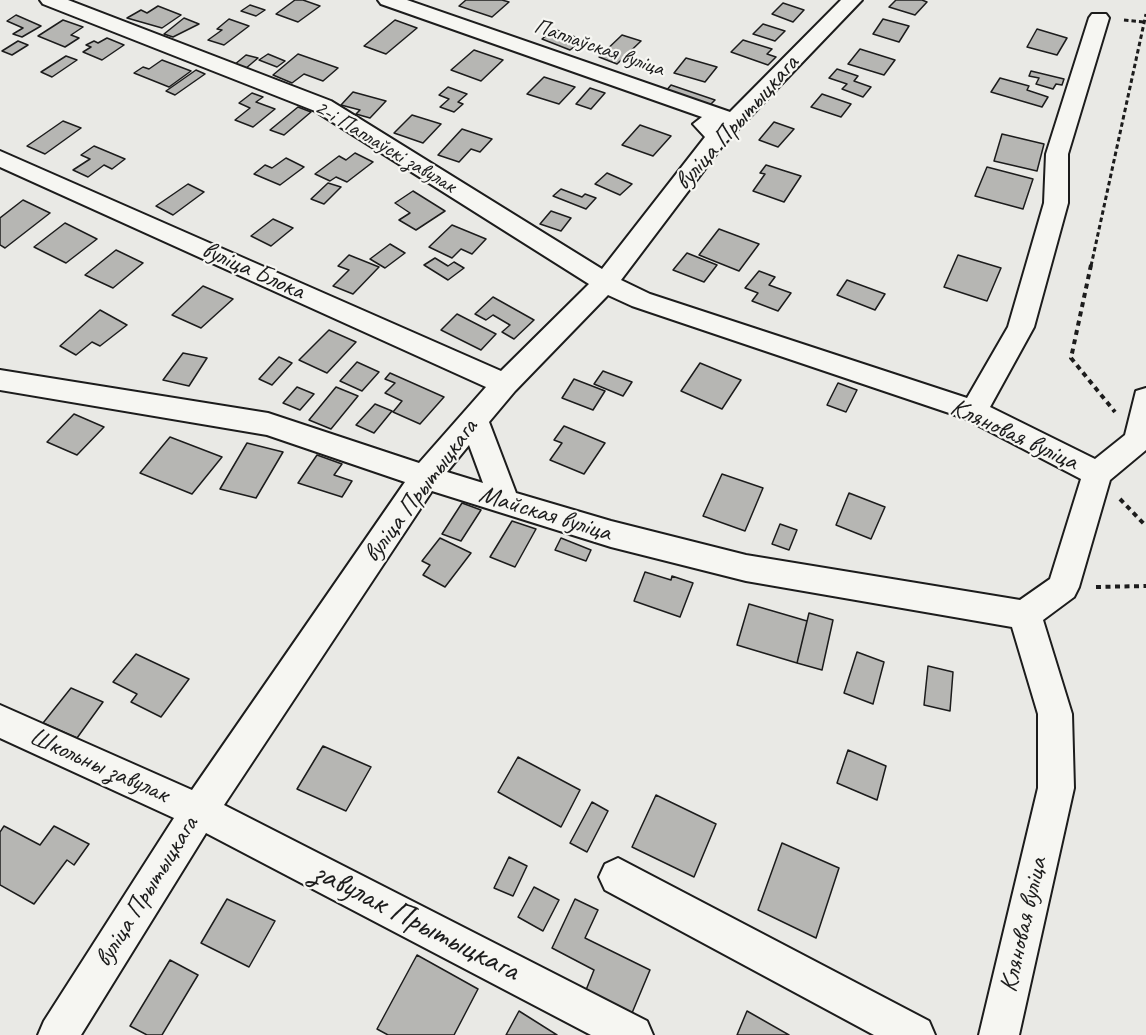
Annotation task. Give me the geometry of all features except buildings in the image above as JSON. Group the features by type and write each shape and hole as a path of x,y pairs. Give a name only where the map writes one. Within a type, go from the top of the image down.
{"street":[{"name":"2-і Паплаўскі завулак","path":"50,0 322,106 605,283"},
{"name":"Паплаўская вуліца","path":"388,0 718,115 722,117 704,124 715,140"},
{"name":"вуліца Прытыцкага","path":"58,1035 199,811 425,477 505,384 605,283 715,140 852,0"},
{"path":"974,411 1021,327 1056,202 1057,154 1099,18"},
{"name":"вуліца Блока","path":"0,158 505,384"},
{"name":"Кляновая вуліца","path":"605,283 641,300 974,411 1097,474 1063,587"},
{"name":"Майская вуліца","path":"0,380 268,424 425,477 611,534 746,568 1025,615"},
{"path":"1097,474 1138,441 1146,398"},
{"path":"474,419 506,502"},
{"path":"1025,615 1063,587"},
{"name":"Кляновая вуліца","path":"999,1035 1056,788 1055,714 1025,615"},
{"name":"Школьны завулак","path":"0,722 199,811"},
{"name":"завулак Прытыцкага","path":"199,811 633,1035"},
{"path":"618,877 915,1035"}],"path":[{"path":"1138,441 1071,358 1146,14"},
{"path":"1063,587 1146,586"}]}
